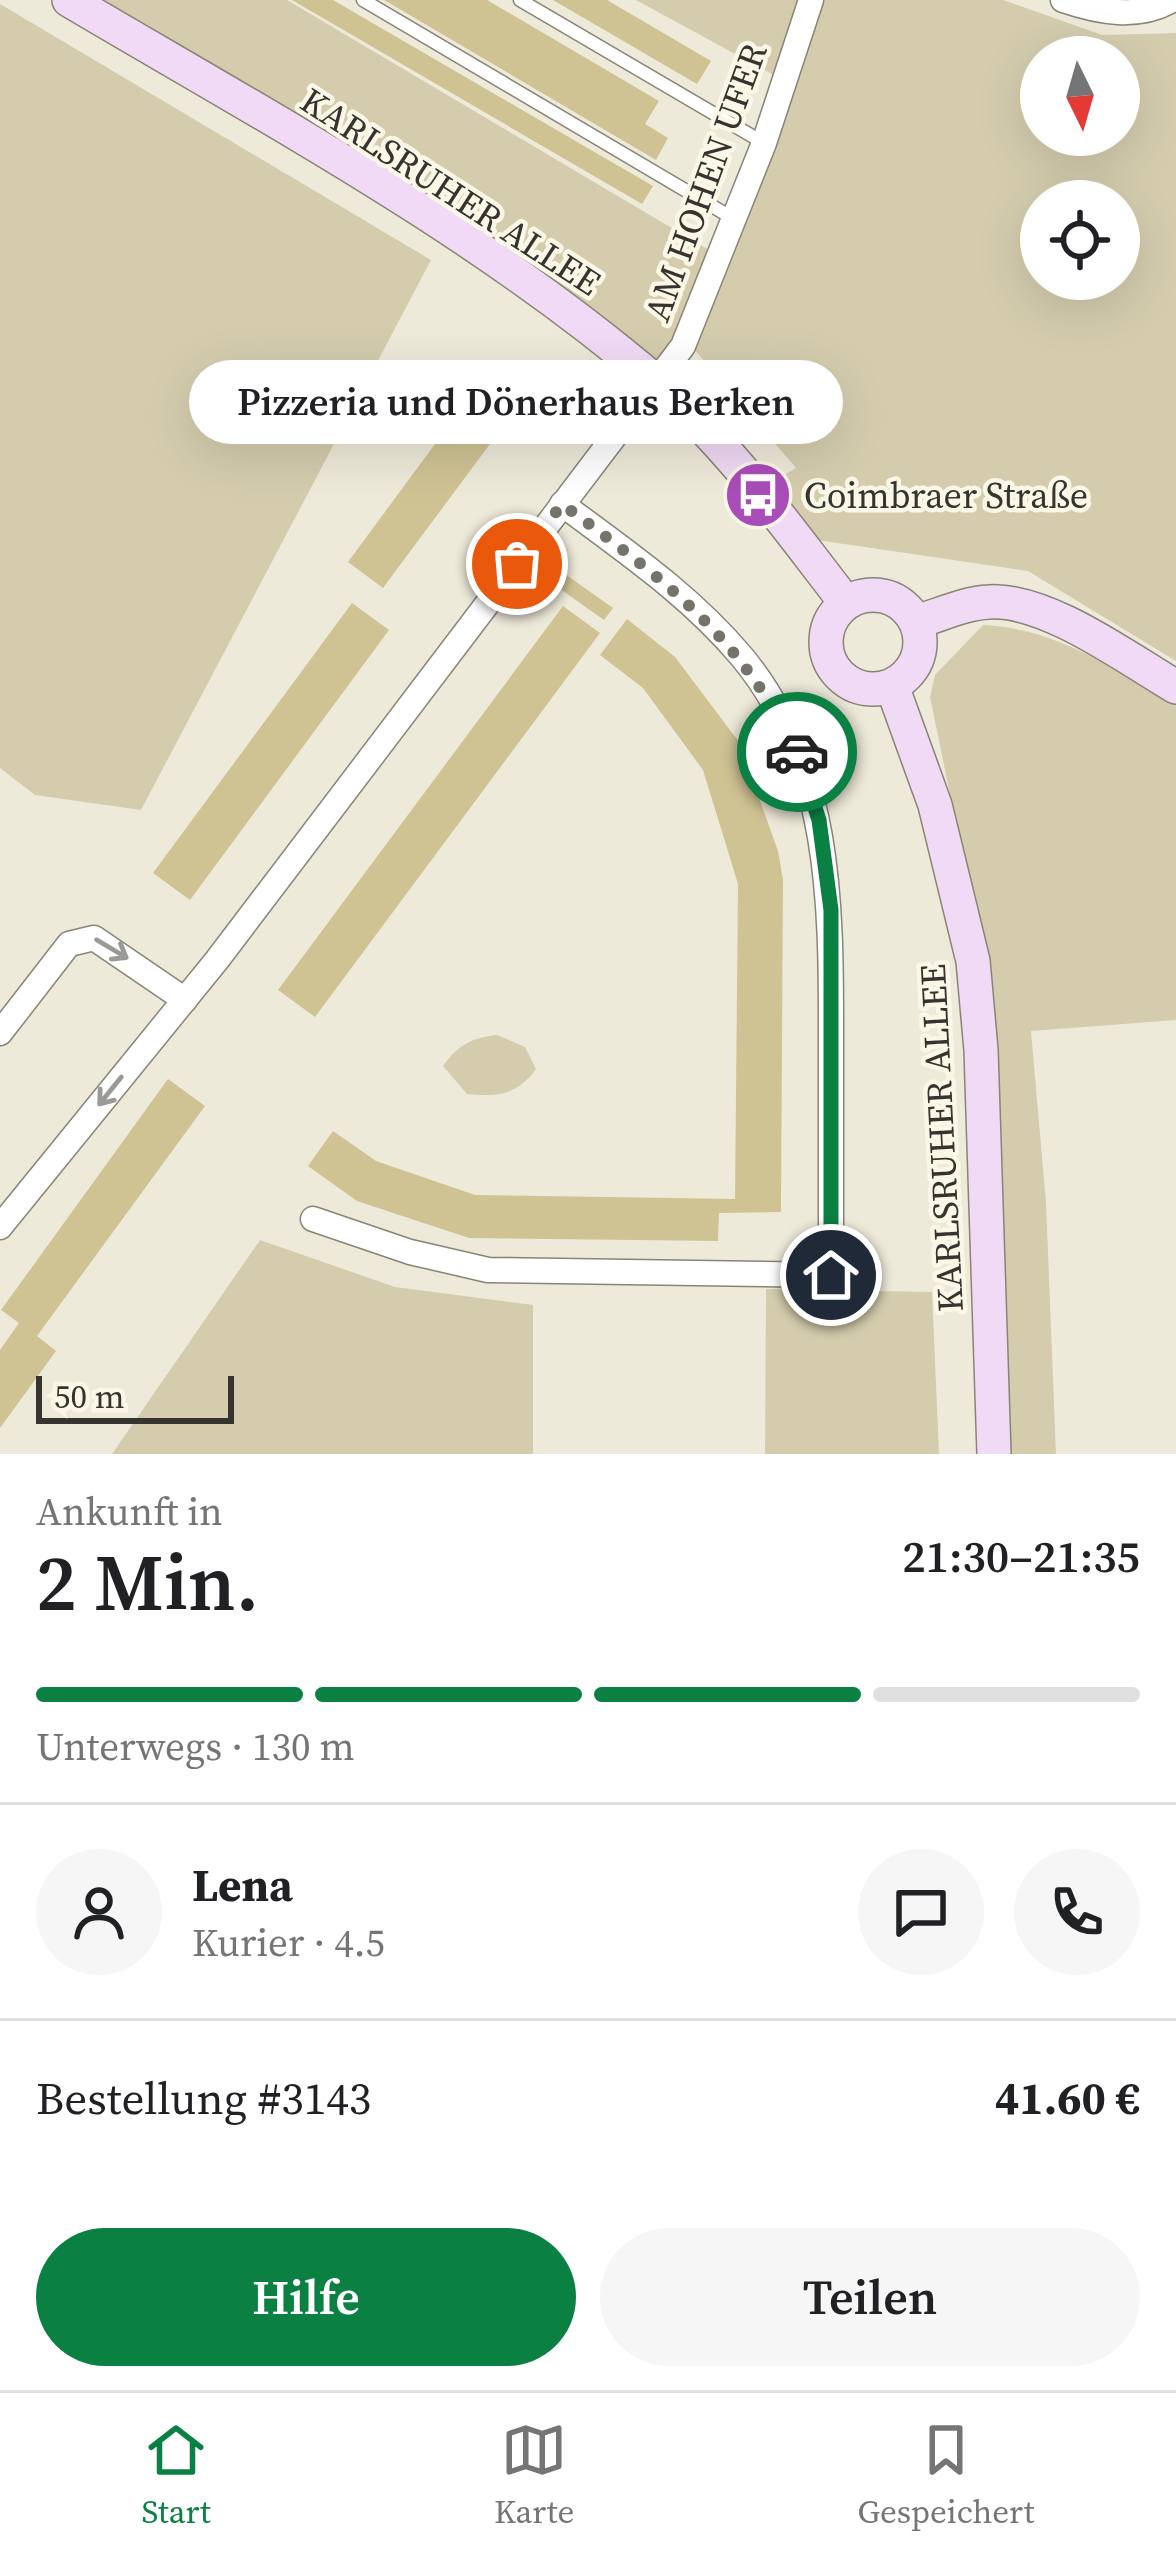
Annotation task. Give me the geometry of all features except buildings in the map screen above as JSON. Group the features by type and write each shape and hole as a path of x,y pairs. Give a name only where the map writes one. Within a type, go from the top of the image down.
{"street":[{"name":"KARLSRUHER ALLEE","path":"69,0 361,171 511,268 657,383 718,443 846,602"},
{"name":"AM HOHEN UFER","path":"657,383 683,346 764,143 811,0"},
{"path":"1063,0 1096,11 1134,12 1172,0"},
{"path":"0,1227 184,1000 657,383"},
{"path":"313,1219 410,1252 488,1270 831,1275 831,910 819,820 800,759 771,698 742,658 671,584 562,504"},
{"path":"878,595 907,609 916,622 920,637 914,666 892,686 861,688 847,682 827,658 827,627 846,602 878,595"},
{"path":"916,622 976,604 1008,602 1061,622 1176,687"},
{"name":"KARLSRUHER ALLEE","path":"892,686 935,805 973,962 981,1050 994,1454"},
{"path":"0,1033 69,944 94,938 184,1000"}],"lane":[{"path":"363,0 734,219"},
{"path":"520,0 764,143"}],"shaded area":[{"path":"92,0 287,0 719,256 657,383"},
{"path":"636,0 1003,0 1102,35 1176,33 1176,661 1028,571 817,540 774,481 796,468 693,348 783,80"},
{"path":"0,4 431,260 141,810 35,795 0,768"},
{"path":"983,625 1060,642 1176,705 1176,1020 1031,1031 1046,1203 1056,1454 995,1454 987,975 930,697 935,675"},
{"path":"497,1035 525,1047 536,1069 506,1092 467,1094 443,1066 466,1044"},
{"path":"260,1240 395,1287 533,1305 533,1454 112,1454"},
{"path":"766,1289 932,1292 939,1454 765,1454"}],"way so far":[{"path":"517,564 562,504 671,584 742,658 771,698 797,752"}],"place":[{"name":"Coimbraer Straße","path":"758,495"},
{"name":"Pizzeria und Dönerhaus Berken","path":"517,564"}],"route":[{"path":"797,752 819,820 831,910 831,1275"}]}
